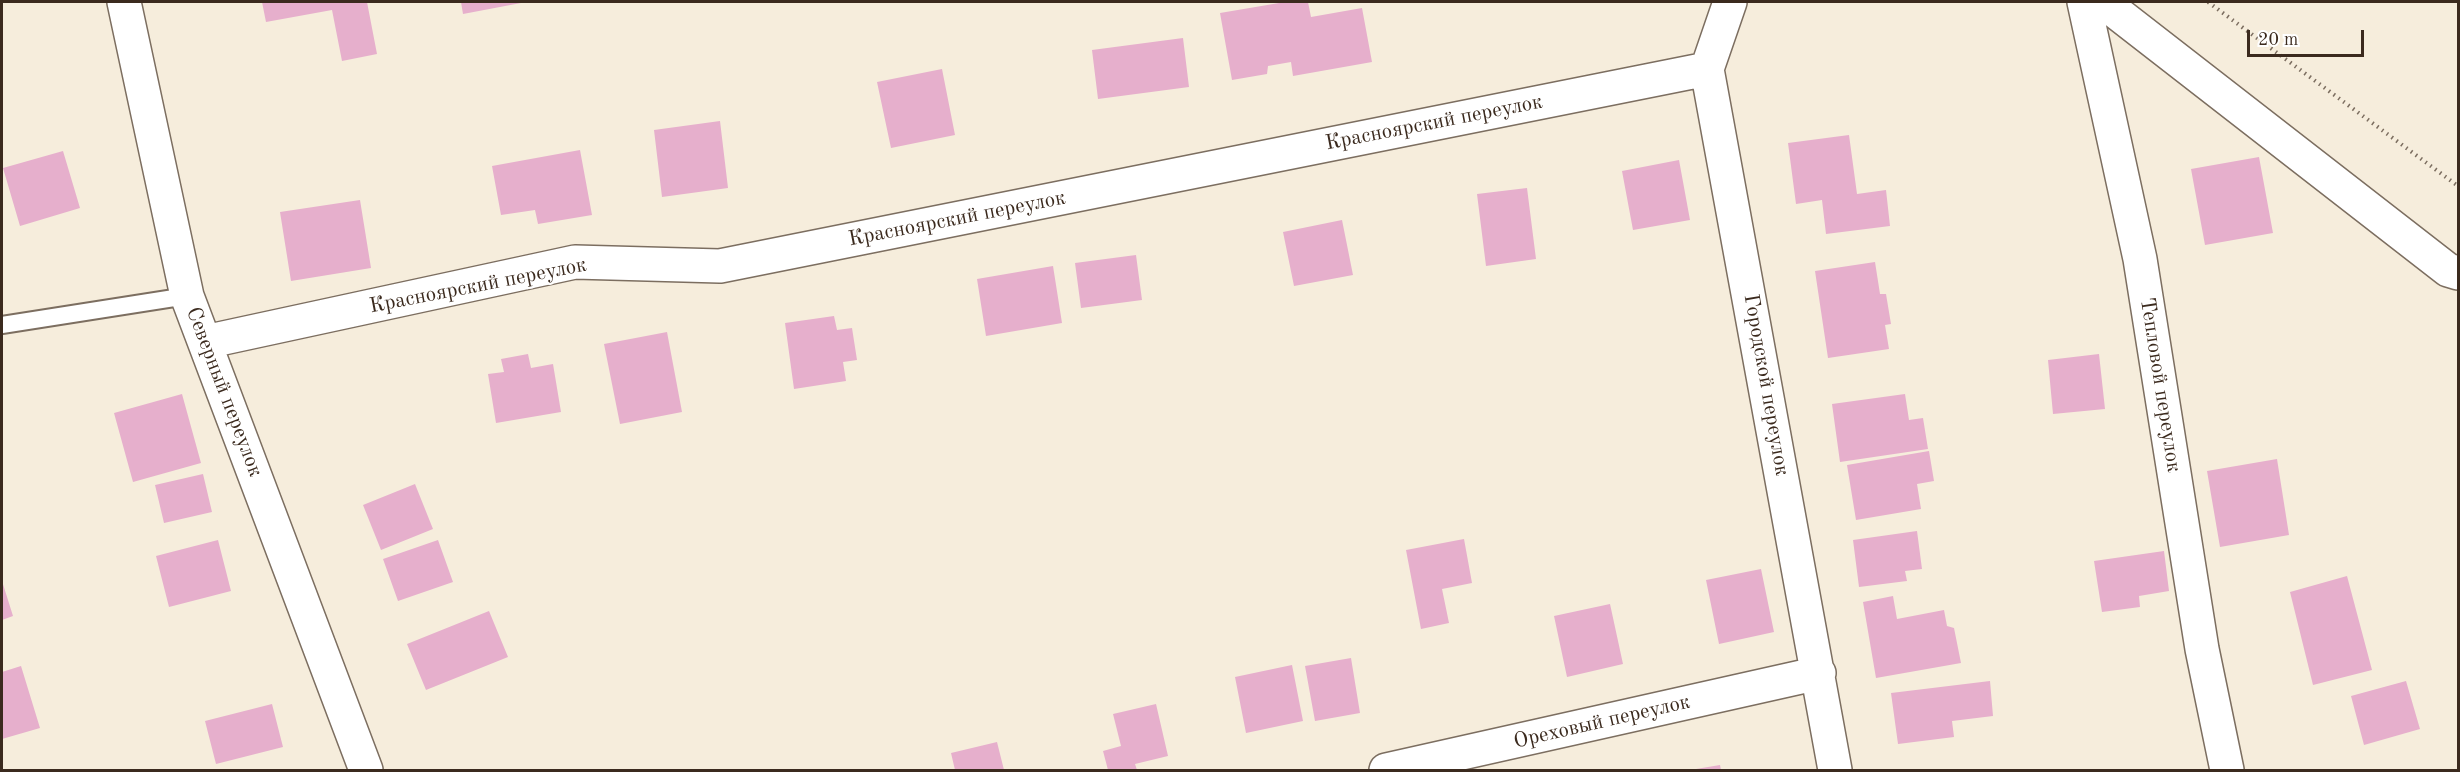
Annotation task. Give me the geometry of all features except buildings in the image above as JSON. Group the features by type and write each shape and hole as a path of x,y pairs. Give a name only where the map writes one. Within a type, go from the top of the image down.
{"street":[{"name":"Северный переулок","path":"124,2 188,296 366,771"},
{"name":"Городской переулок","path":"1730,2 1707,69 1819,673 1835,771"},
{"name":"Тепловой переулок","path":"2084,2 2140,259 2202,649 2227,771"},
{"path":"2103,2 2448,270 2458,273"},
{"name":"Красноярский переулок","path":"205,342 575,262 720,266 1707,69"},
{"name":"Ореховый переулок","path":"1386,771 1819,673"}],"lane":[{"path":"2,326 188,296"}],"path":[{"path":"2208,2 2458,186"}]}
